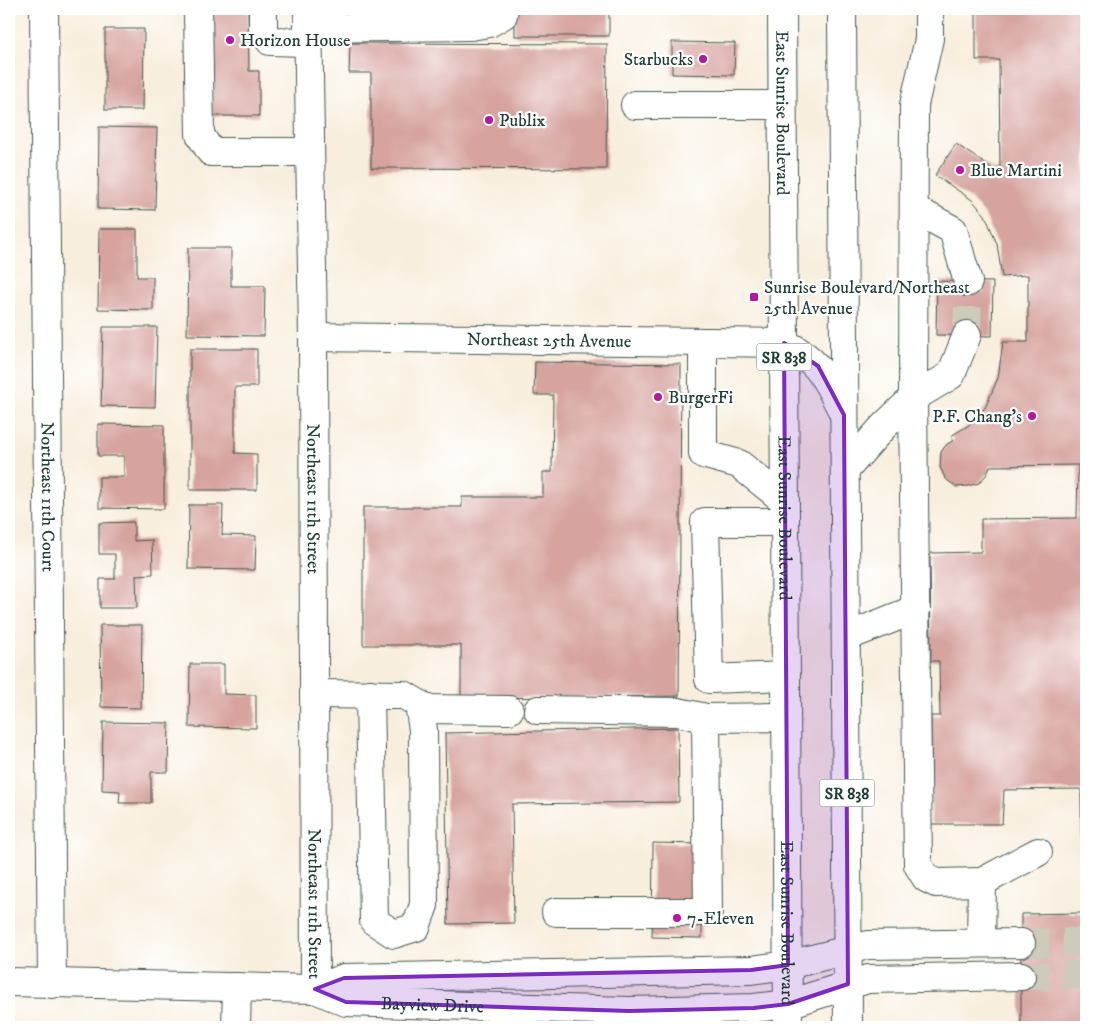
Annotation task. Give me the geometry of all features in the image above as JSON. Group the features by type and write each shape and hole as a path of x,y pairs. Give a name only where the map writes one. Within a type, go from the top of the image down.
{"street":[{"name":"Northeast 11th Court","path":"44,9 52,984"},
{"path":"198,9 200,135 211,152 310,152"},
{"path":"263,9 263,31 270,41 308,26 471,26 489,23 503,15 504,9"},
{"name":"East Sunrise Boulevard","path":"782,9 788,1016"},
{"name":"SR 838","path":"842,9 848,1027"},
{"path":"929,9 929,39 914,105 914,398 918,865 926,878 936,883 982,882 1038,852"},
{"name":"Northeast 11th Street","path":"308,26 313,337 315,989"},
{"path":"635,106 782,105"},
{"path":"914,208 952,230 968,282"},
{"path":"845,470 883,427 914,398 951,375 967,335"},
{"name":"Northeast 25th Avenue","path":"313,337 784,343"},
{"path":"703,342 703,454 739,464 785,512"},
{"path":"784,343 803,352 818,366 844,415"},
{"path":"785,512 704,522 709,679 786,676"},
{"path":"846,637 916,609"},
{"path":"314,694 370,694 404,695 419,704 423,730 424,905 416,927 394,934 374,922 370,694"},
{"path":"420,709 509,710"},
{"path":"538,710 678,712 706,718 786,717"},
{"path":"556,912 708,912 706,718"},
{"path":"981,943 982,882"},
{"name":"Bayview Drive","path":"315,989 344,978 714,971 788,965 868,945 1021,943"},
{"name":"Bayview Drive","path":"9,982 315,989 346,1002 567,1009 744,1009 788,1016 848,984 868,979 1021,976"},
{"path":"236,1027 237,987"}],"highlighted area":[{"path":"784,343 818,366 844,415 848,984 788,1004 754,1008 629,1011 346,1002 315,989 344,978 751,970 788,965"}],"building":[{"path":"97,9 139,9 139,11 97,11"},
{"name":"Horizon House","path":"212,9 248,9 249,71 259,71 259,116 212,116"},
{"path":"351,9 496,9 496,17 351,17"},
{"path":"515,9 609,9 609,36 515,36"},
{"path":"976,9 1086,9 1086,1027 1021,1027 1021,914 1082,913 1081,789 1004,790 1002,824 931,824 931,716 940,716 939,661 931,661 930,553 981,552 981,519 1077,518 1078,465 990,466 987,474 979,483 956,487 945,478 940,467 941,452 946,445 954,440 951,436 969,425 985,408 998,378 1003,342 1028,342 1028,275 1002,277 997,244 985,215 972,200 935,175 956,144 994,170 1000,170 999,60 976,60"},
{"path":"105,29 144,29 143,110 105,110"},
{"name":"Starbucks","path":"672,42 735,43 734,75 672,74"},
{"name":"Publix","path":"350,43 607,44 606,169 371,168 371,73 349,73"},
{"path":"99,127 157,128 155,210 98,209"},
{"path":"99,229 137,229 137,277 153,277 153,310 98,309"},
{"path":"188,248 231,248 231,286 265,286 264,336 187,335"},
{"path":"937,281 993,282 992,336 936,335"},
{"path":"103,327 157,327 155,407 101,406"},
{"path":"190,349 257,349 257,387 235,387 235,453 257,454 257,490 190,490"},
{"path":"535,362 681,364 679,696 461,698 461,645 363,645 363,507 462,507 462,497 543,497 543,472 552,472 553,395 534,395"},
{"path":"98,424 164,425 164,509 99,508 99,477 124,477 124,456 98,456"},
{"path":"189,505 223,505 222,535 256,536 255,570 188,569"},
{"path":"134,522 134,541 152,540 153,574 136,575 137,608 100,608 100,579 115,579 115,554 99,554 99,523"},
{"path":"100,625 142,625 141,708 101,707"},
{"path":"190,664 224,664 224,694 256,695 256,728 189,727"},
{"path":"103,722 169,723 168,772 151,772 151,803 119,803 120,791 102,790"},
{"path":"678,728 679,802 512,804 514,923 448,924 445,733"},
{"path":"653,843 702,844 702,938 652,937"}],"tunnel":[{"path":"967,335 968,282"},
{"path":"1021,943 1086,942"},
{"path":"1021,976 1086,975"}],"place":[{"name":"Horizon House","path":"230,40"},
{"name":"Starbucks","path":"703,59"},
{"name":"Publix","path":"489,120"},
{"name":"Blue Martini","path":"960,170"},
{"name":"Sunrise Boulevard/Northeast 25th Avenue","path":"754,297"},
{"name":"BurgerFi","path":"658,397"},
{"name":"P.F. Chang's","path":"1032,416"},
{"name":"7-Eleven","path":"677,918"}]}
